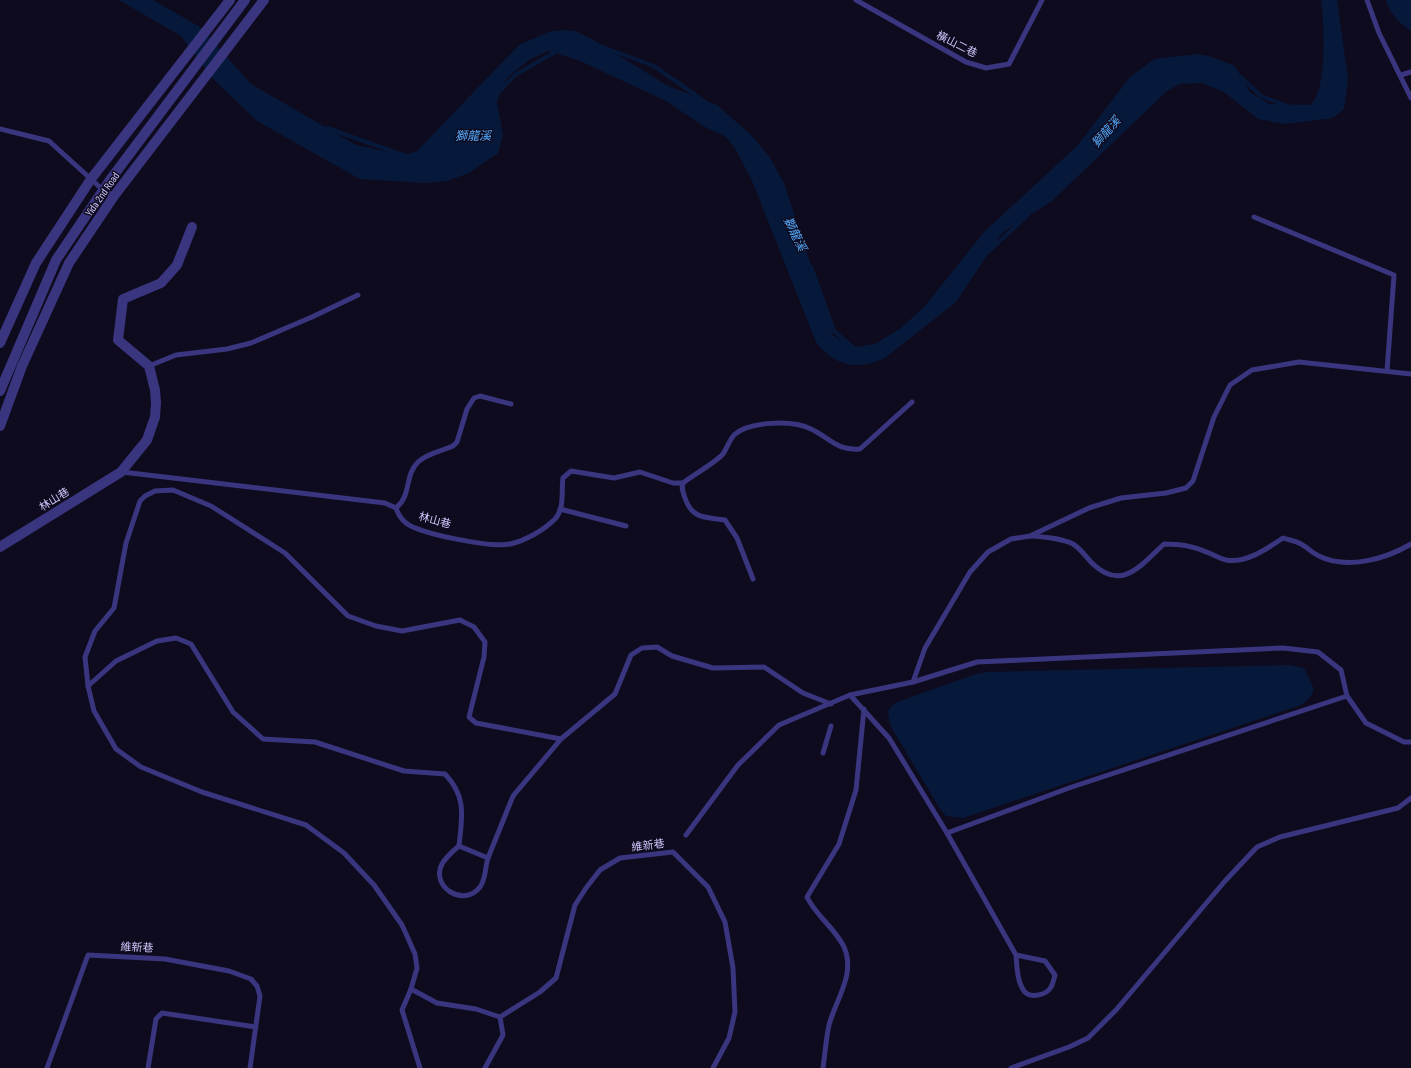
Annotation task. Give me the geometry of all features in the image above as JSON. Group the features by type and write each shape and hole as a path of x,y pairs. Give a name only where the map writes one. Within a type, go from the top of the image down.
{"street":[{"name":"Yida 2nd Road","path":"0,344 36,263 93,176 230,0"},
{"name":"Yida 2nd Road","path":"0,426 22,366 70,263 114,196 264,0"},
{"name":"Yida 2nd Road","path":"0,390 56,260 110,180 243,2"},
{"path":"149,366 118,340 123,299 161,283 177,265 192,227"},
{"name":"林山巷","path":"0,547 121,472 147,440 155,417 156,390 149,366"}],"lane":[{"name":"橫山二巷","path":"856,0 966,62 986,68 1009,64 1042,0"},
{"path":"1367,0 1379,33 1411,98"},
{"path":"1401,75 1411,72"},
{"path":"0,129 49,141 93,176 103,190 114,196"},
{"path":"1254,217 1394,275 1387,371"},
{"path":"149,366 176,355 227,349 251,342 312,317 358,295"},
{"path":"1030,536 1089,508 1121,498 1166,493 1186,488 1193,481 1214,417 1230,385 1252,370 1299,362 1411,374"},
{"path":"121,472 385,503 396,508 404,502 411,473 419,461 453,446 456,442 467,410 474,398 480,396 511,404"},
{"path":"626,526 560,510 562,478 571,471 614,478 640,472 673,483 683,483 722,454 734,435 743,429 778,423 797,424 808,427 844,449 860,449 912,402"},
{"path":"683,483 682,488 688,508 693,513 725,520 737,538 752,579"},
{"path":"420,1068 402,1010 411,989 417,968 415,954 402,925 374,885 344,853 306,825 202,792 141,767 116,749 94,711 88,686 85,656 95,631 114,608 126,543 140,501 145,496 155,491 173,490 211,506 284,553 348,616 376,626 402,631 460,620 474,628 485,642 484,657 469,717 476,724 561,739"},
{"name":"林山巷","path":"396,508 399,516 406,523 417,530 473,542 508,544 529,537 555,518 560,510"},
{"path":"913,682 926,648 970,572 988,552 1011,539 1030,536 1055,538 1074,544 1104,573 1117,577 1132,573 1164,544 1181,544 1195,547 1226,560 1243,559 1264,550 1283,538 1301,544 1319,556 1335,562 1364,561 1396,553 1411,544"},
{"path":"88,686 116,661 157,641 176,638 191,644 234,712 263,739 315,742 404,771 446,774 454,782 463,807 459,846 446,857 440,868 441,881 453,894 466,896 476,891 480,887 488,858 513,796 561,739 615,694 631,655 642,648 657,647 672,656 713,668 764,667 803,693 831,704"},
{"path":"686,835 738,765 779,725 850,695 913,682 976,662 1283,648 1318,652 1341,670 1347,696 1366,723 1404,742 1411,742"},
{"path":"850,695 889,738 947,833 1016,955 1018,977 1025,992 1031,996 1041,995 1051,988 1055,975 1045,961 1016,955"},
{"path":"947,833 1069,788 1347,696"},
{"path":"823,1068 829,1025 849,971 849,958 843,945 811,906 807,897 840,844 856,790 864,709"},
{"path":"823,753 831,726"},
{"path":"1011,1068 1069,1047 1088,1038 1116,1010 1225,881 1257,847 1280,838 1398,808 1411,798"},
{"path":"459,846 488,858"},
{"name":"維新巷","path":"500,1017 540,992 556,978 575,906 586,888 600,870 620,858 673,852 708,887 725,922 733,968 736,1012 729,1038 713,1068"},
{"name":"維新巷","path":"47,1068 88,955 165,959 229,971 251,979 257,986 260,996 250,1068"},
{"path":"411,989 437,1003 476,1010 500,1017 503,1035 486,1068"},
{"path":"148,1068 156,1019 162,1013 256,1027"}],"water":[{"name":"獅龍溪","path":"119,0 153,0 200,27 251,84 356,145 404,155 417,151 519,45 548,32 563,30 575,31 592,39 668,86 717,105 751,135 769,156 784,183 831,327 832,335 855,347 875,344 901,328 925,306 984,232 1077,146 1130,77 1154,59 1198,54 1209,56 1235,66 1250,92 1269,104 1310,105 1316,98 1322,72 1324,39 1321,0 1337,0 1348,79 1344,109 1333,118 1285,124 1258,119 1224,92 1202,83 1180,84 1167,91 1052,201 1002,233 956,302 885,358 875,362 856,365 838,361 823,350 816,342 753,183 735,148 726,137 705,127 666,101 578,60 548,51 529,60 508,77 500,91 497,103 503,135 498,153 469,173 447,181 425,183 360,179 257,121 212,78 181,36"},
{"path":"1386,0 1411,0 1411,31 1396,18 1387,5"},
{"path":"1290,665 1304,668 1312,683 1313,691 1311,695 1301,705 963,818 946,816 940,809 890,725 888,711 897,702 976,674 988,672"}],"waterway":[{"name":"獅龍溪","path":"603,47 654,66 704,101"},
{"name":"獅龍溪","path":"498,93 515,75 557,51"},
{"name":"獅龍溪","path":"1241,77 1261,96 1287,106"},
{"name":"獅龍溪","path":"327,128 406,156"},
{"name":"獅龍溪","path":"988,252 1028,215"},
{"name":"獅龍溪","path":"811,267 834,331 855,349"}]}
